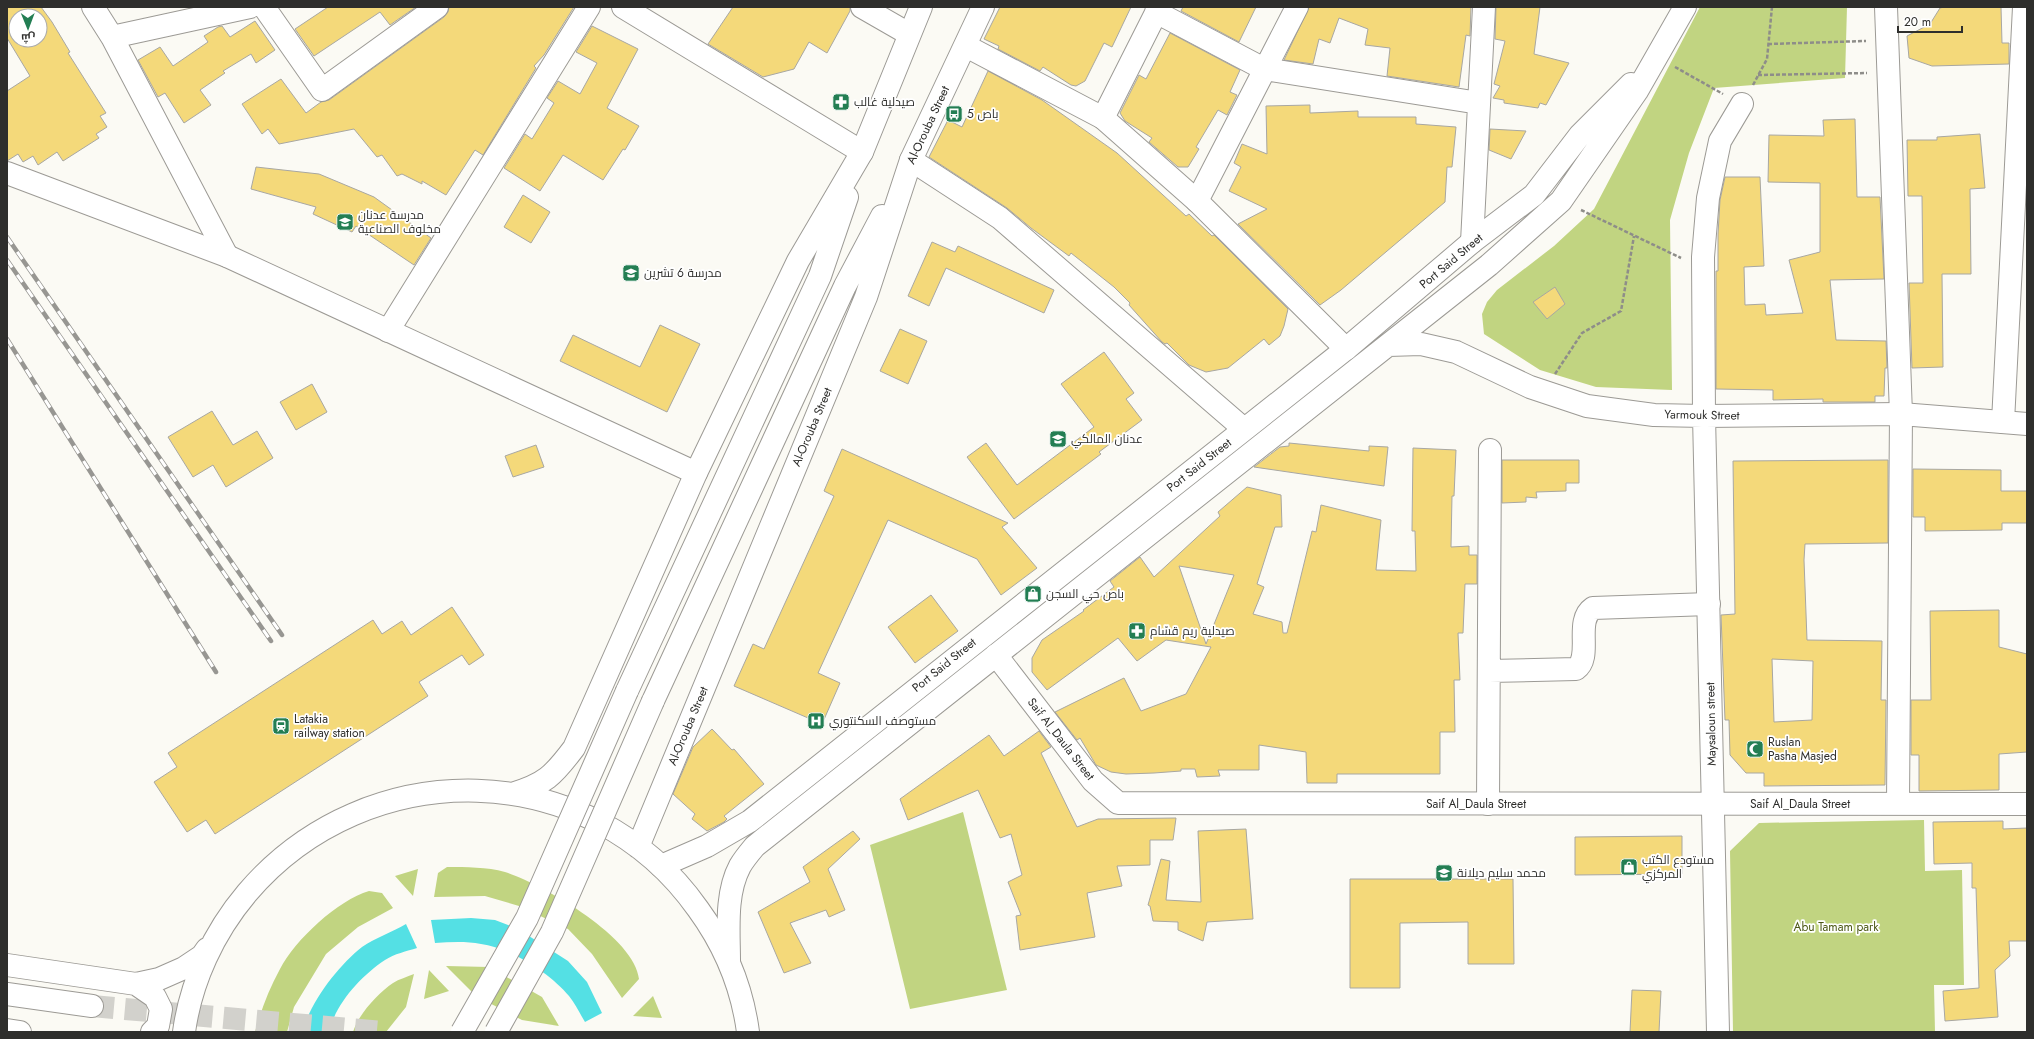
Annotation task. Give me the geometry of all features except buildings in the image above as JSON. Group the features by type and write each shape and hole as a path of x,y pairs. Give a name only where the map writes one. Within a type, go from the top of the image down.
{"main road":[{"path":"93,7 112,36 228,256"},
{"path":"112,36 250,7"},
{"path":"264,7 322,90 437,7"},
{"path":"388,331 589,7"},
{"path":"623,7 862,152"},
{"path":"862,7 909,34"},
{"path":"462,1032 527,918 627,692 820,276 862,152 921,7"},
{"name":"Al-Orouba Street","path":"638,847 866,297 911,160 966,46 983,7"},
{"path":"1197,201 1297,7"},
{"path":"1472,242 1484,7"},
{"name":"Port Said Street","path":"661,866 707,846 750,821 1346,349 1472,242 1534,195 1580,135 1657,58 1685,7"},
{"path":"1886,7 1901,414 1898,803"},
{"path":"2003,422 2023,122 2024,7"},
{"path":"1103,118 1157,10 1264,70 1479,103"},
{"path":"966,46 1103,118 1197,201 1346,349"},
{"path":"729,961 728,928 732,893 740,867 755,846 1489,265 1561,201 1617,122 1657,58"},
{"name":"Maysaloun street","path":"1718,1032 1704,416 1703,269 1705,227 1713,170 1720,141 1742,104"},
{"path":"512,794 534,787 556,773 574,748 696,473 798,261 862,152"},
{"path":"496,1032 552,932 653,701 845,286 911,160 1000,218 1244,429"},
{"path":"7,173 228,256 696,473"},
{"name":"Yarmouk Street","path":"1388,345 1422,344 1456,352 1543,392 1587,406 1654,415 1704,416 1901,414 2027,424"},
{"path":"1488,804 1490,450"},
{"path":"1489,671 1576,669 1581,663 1586,615 1593,608 1709,604"},
{"name":"Saif Al_Daula Street","path":"996,655 1093,781 1118,803 2027,804"},
{"path":"7,965 136,984 160,979 184,968 202,956 236,906 262,876 291,850 323,828 358,811 395,799 434,792 473,790 512,794 556,804 599,822 638,847 661,866 688,895 711,927 729,961 745,1008 748,1032"},
{"path":"184,1032 192,993 202,965 215,938"},
{"path":"136,984 155,997 161,1009 158,1026 152,1032"},
{"path":"7,994 92,1006"},
{"path":"7,1030 20,1032"}],"path":[{"path":"1657,58 1742,104 1767,59 1772,7"},
{"path":"1768,44 1887,40"},
{"path":"1758,76 1888,73"},
{"path":"1561,201 1703,269"},
{"path":"1543,392 1582,333 1621,311 1634,236"}],"green space":[{"path":"1700,7 1847,7 1845,78 1714,88 1689,153 1670,220 1672,390 1596,387 1540,370 1484,334 1482,314 1487,302 1497,290 1554,246 1594,209"},
{"path":"963,812 1007,990 910,1009 870,845"},
{"name":"Abu Tamam park","path":"1924,820 1925,871 1962,870 1964,985 1934,985 1935,1032 1733,1032 1730,851 1759,823"},
{"path":"447,867 469,867 498,870 521,878 563,900 605,930 622,946 634,963 639,979 622,998 592,954 568,929 519,906 485,896 434,897 438,873"},
{"path":"418,869 413,896 395,876"},
{"path":"369,891 382,893 393,908 358,927 326,954 294,1007 287,1032 255,1032 272,984 280,969 296,946 318,922 331,912 344,903"},
{"path":"446,966 489,967 542,997 559,1026 522,1020 476,996"},
{"path":"429,970 449,991 424,999"},
{"path":"414,974 406,1007 386,1032 353,1032 359,1019 381,992 400,979"},
{"path":"653,996 662,1018 633,1016"}],"water":[{"path":"471,918 495,920 518,929 568,961 587,982 602,1013 585,1022 571,999 561,987 541,970 517,956 493,946 475,943 435,943 431,920"},
{"path":"406,924 417,948 389,958 367,974 343,1001 332,1021 329,1032 303,1032 306,1021 318,997 344,964 362,947"}],"tunnel":[{"path":"92,1006 383,1032"}],"railway":[{"path":"7,237 282,635"},
{"path":"7,260 271,641"},
{"path":"7,339 216,672"}],"place":[{"name":"صيدلية غالب","path":"841,102"},
{"name":"باص 5","path":"954,114"},
{"name":"مدرسة عدنان مخلوف الصناعية","path":"345,222"},
{"name":"مدرسة 6 تشرين","path":"631,273"},
{"name":"عدنان المالكي","path":"1058,439"},
{"name":"باص حي السجن","path":"1033,594"},
{"name":"صيدلية ريم قسّام","path":"1137,631"},
{"name":"مستوصف السكنتوري","path":"816,721"},
{"name":"Latakia railway station","path":"281,726"},
{"name":"Ruslan Pasha Masjed","path":"1755,749"},
{"name":"مستودع الكتب المركزي","path":"1629,867"},
{"name":"محمد سليم ديلانة","path":"1444,873"}]}
